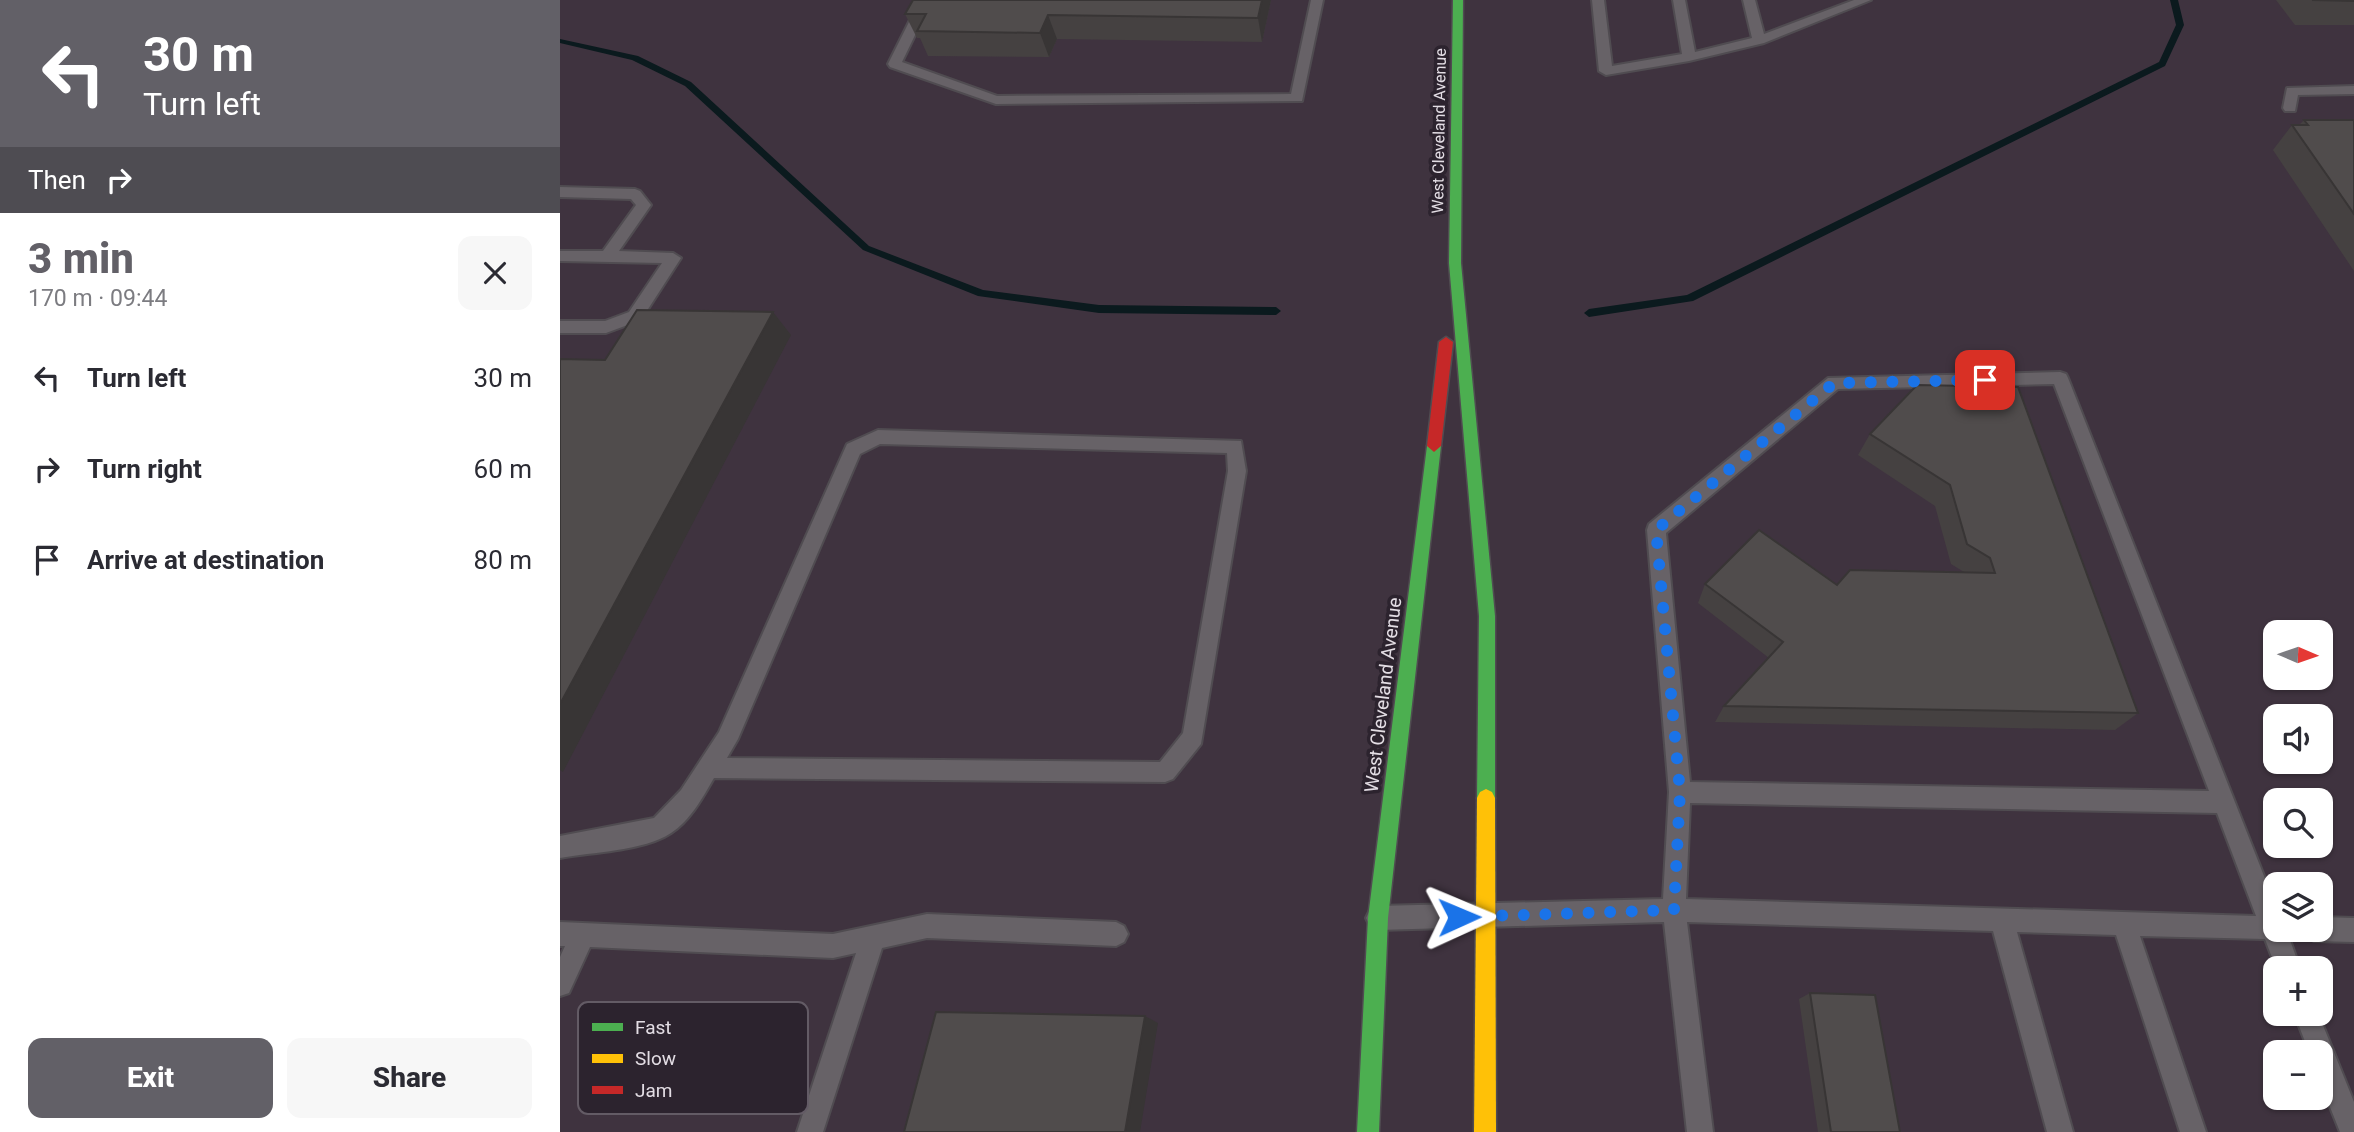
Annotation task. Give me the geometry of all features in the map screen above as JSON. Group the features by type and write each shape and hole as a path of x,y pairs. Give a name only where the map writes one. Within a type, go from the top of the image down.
{"main road":[{"name":"West Cleveland Avenue","path":"1458,0 1455,263 1488,617 1485,1132"},
{"name":"West Cleveland Avenue","path":"1368,1132 1378,918 1455,263"}],"lane":[{"path":"926,0 895,64 996,100 1297,98 1317,0"},
{"path":"1598,0 1606,71 1689,57 1759,40 1848,3 1865,0"},
{"path":"1678,0 1689,57"},
{"path":"1749,0 1759,40"},
{"path":"2290,108 2292,91 2354,90"},
{"path":"560,192 635,194 643,205 607,256"},
{"path":"560,256 673,258 635,316 606,327 560,327"},
{"path":"1700,1132 1674,910 1680,792 1656,530 1834,383 2060,378 2263,900"},
{"path":"560,847 661,827 690,796 707,768 727,739 853,449 878,437 1236,446 1237,471 1193,737 1165,772 707,768"},
{"path":"1680,792 2224,802"},
{"path":"1378,918 1674,910 2263,928"},
{"path":"2002,920 2060,1132"},
{"path":"2124,923 2193,1132"},
{"path":"560,984 571,935 833,946 927,926 1116,934"},
{"path":"2333,929 2354,930"},
{"path":"810,1132 873,937"},
{"path":"2311,1026 2354,1132"}],"shaded area":[{"path":"560,0 2354,0 2354,1132 560,1132"}],"building":[{"path":"913,0 1262,0 1258,18 1048,15 1040,33 917,31 926,14 905,14"},
{"path":"2304,120 2354,120 2354,214 2292,125 2308,125"},
{"path":"637,310 773,312 560,704 560,359 605,360"},
{"path":"1917,385 2018,387 2138,713 1724,706 1783,642 1705,584 1759,530 1837,585 1850,570 1995,573 1990,558 1967,544 1950,485 1870,434"},
{"path":"1810,993 1875,995 1900,1132 1831,1132"},
{"path":"936,1012 1145,1016 1125,1132 904,1132"}],"waterway":[{"path":"1589,313 1689,298 2162,64 2180,25 2174,0"},
{"path":"560,41 635,58 688,84 866,248 982,293 1099,309 1276,311"}],"traffic: fast":[{"path":"1458,0 1455,263 1487,616 1486,798"},
{"path":"1368,1132 1378,918 1434,446"}],"traffic: slow":[{"path":"1485,1132 1486,798"}],"traffic: jam":[{"path":"1434,446 1446,342"}],"route":[{"path":"1459,917 1674,910 1680,792 1656,530 1834,383 1985,380"}]}
